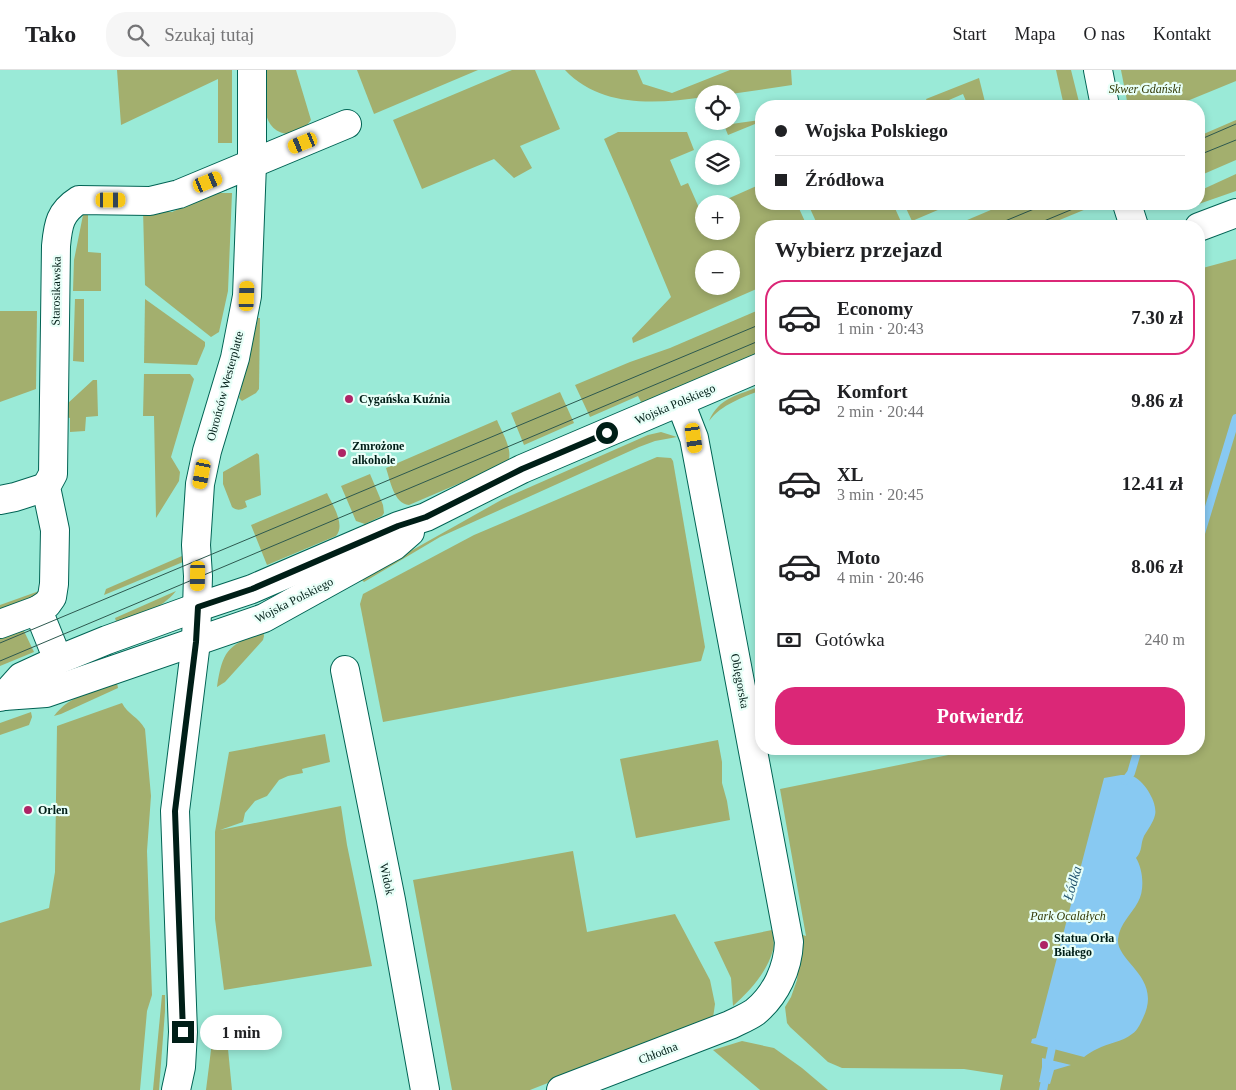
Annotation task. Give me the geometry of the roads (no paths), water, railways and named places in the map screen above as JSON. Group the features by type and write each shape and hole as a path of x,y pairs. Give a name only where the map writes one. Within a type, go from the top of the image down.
{"street":[{"name":"Obrońców Westerplatte","path":"176,1090 181,1067 183,1032 175,811 196,642 198,576 196,545 200,484 207,451 235,358 245,304 252,164 252,70"},
{"path":"1098,70 1104,100"},
{"name":"Starosikawska","path":"38,610 47,604 52,597 54,584 55,530 46,487 53,474 56,246 58,228 62,216 70,206 79,200 159,199 179,194 347,124"},
{"path":"1205,225 1236,213"},
{"name":"Wojska Polskiego","path":"2,696 21,677 58,660 198,607 252,589 398,526 426,517 522,469 755,370"},
{"name":"Oblęgorska","path":"680,402 694,438 789,942 786,969 769,997 754,1012"},
{"path":"0,500 46,487"},
{"name":"Wojska Polskiego","path":"2,696 46,693 196,642 277,612 394,546 426,517"},
{"path":"0,624 38,610 58,660"},
{"name":"Widok","path":"345,670 392,900 425,1090"},
{"name":"Chłodna","path":"561,1090 730,1025 754,1012"}],"water":[{"path":"1131,775 1141,782 1152,798 1155,810 1154,818 1144,836 1140,852 1136,858 1140,868 1142,892 1135,907 1123,924 1118,939 1119,947 1143,981 1147,992 1148,1004 1139,1027 1128,1037 1095,1050 1084,1057 1031,1043 1032,1039 1036,1038 1104,778"},
{"path":"1042,1058 1071,1065 1054,1070 1050,1084 1039,1082"}],"waterway":[{"name":"Łódka","path":"1205,520 1236,418"},
{"name":"Łódka","path":"1125,781 1131,773 1136,755"},
{"name":"Łódka","path":"1043,1090 1052,1040"}],"tram line":[{"path":"1205,137 1236,124"},
{"path":"1205,153 1236,140"},
{"path":"1007,220 1032,210"},
{"path":"1046,220 1071,210"},
{"path":"0,643 755,327"},
{"path":"0,661 755,343"}],"place":[{"name":"Cygańska Kuźnia","path":"349,399"},
{"name":"Zmrożone alkohole","path":"342,453"},
{"name":"Orlen","path":"28,810"},
{"name":"Statua Orła Białego","path":"1044,945"}],"park label":[{"name":"Skwer Gdański","path":"1145,89"},
{"name":"Park Ocalałych","path":"1068,916"}]}
